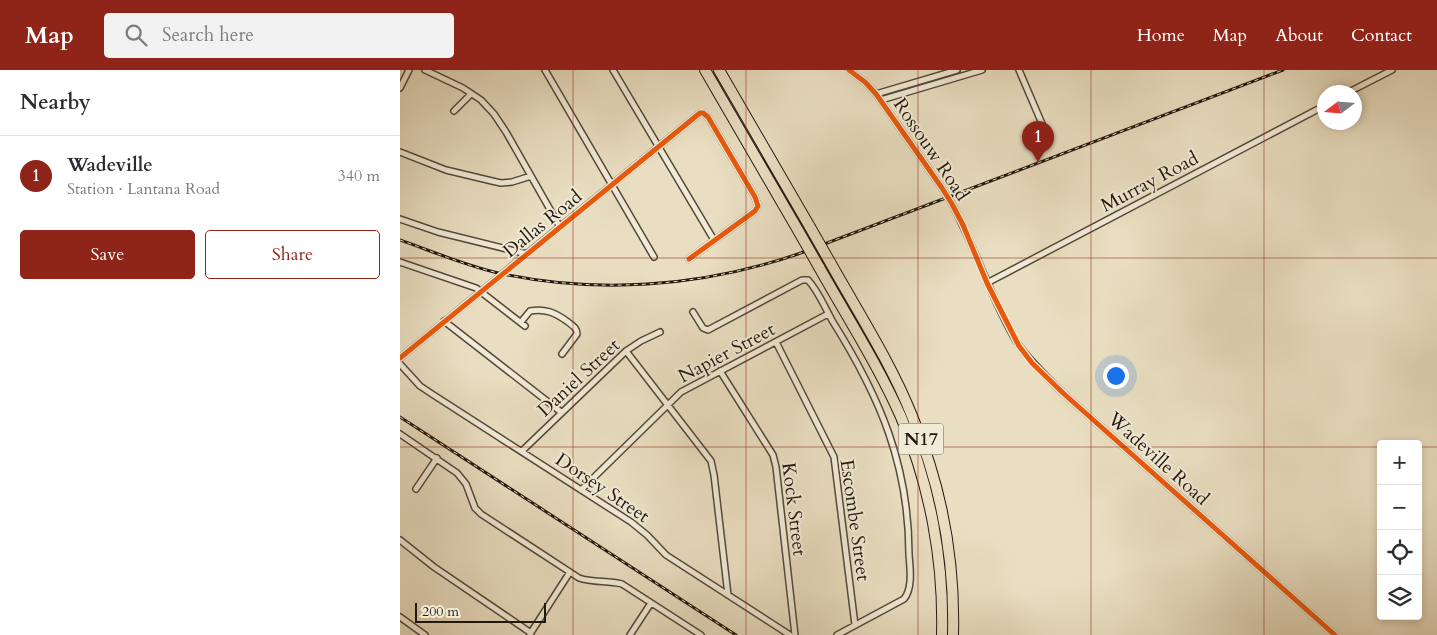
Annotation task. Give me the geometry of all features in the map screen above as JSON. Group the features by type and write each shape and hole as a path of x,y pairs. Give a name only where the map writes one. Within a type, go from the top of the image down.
{"highway":[{"name":"N17","path":"719,70 830,262 899,387 912,415 935,482 947,540 953,601 953,635"},
{"path":"725,70 762,144"},
{"name":"N17","path":"706,72 874,362 901,418 924,486 936,544 942,602 942,635"}],"street":[{"path":"400,88 408,70"},
{"path":"425,70 451,82 488,107 497,119 560,227"},
{"path":"545,70 654,257"},
{"path":"614,70 714,240 689,259"},
{"name":"Rossouw Road","path":"850,70 866,82 881,100 942,188 963,226 987,283"},
{"path":"876,94 957,70"},
{"path":"881,100 982,70"},
{"path":"1019,70 1043,126"},
{"path":"1362,85 1392,70"},
{"path":"942,74 945,81"},
{"path":"454,111 471,94"},
{"name":"Murray Road","path":"987,283 1317,110"},
{"name":"Dallas Road","path":"400,358 694,117 703,113 708,117 755,197 758,206 755,211 714,240"},
{"path":"400,152 446,170 492,181 512,182 531,176"},
{"path":"400,219 438,232 528,254"},
{"path":"400,262 472,286 523,324 530,311 541,310 558,314 577,330 577,334 562,354"},
{"path":"693,312 703,328 708,330 806,279 810,281 844,338 874,395 895,452 905,496 909,532 909,589 906,597 900,602 837,635"},
{"name":"Wadeville Road","path":"987,283 1019,346 1032,363 1335,635"},
{"name":"Napier Street","path":"581,490 668,404 685,390 828,314"},
{"path":"444,322 561,412"},
{"name":"Daniel Street","path":"522,451 626,351 660,332"},
{"name":"Escombe Street","path":"776,342 834,457 855,626"},
{"path":"626,351 710,458 728,595"},
{"name":"Dorsey Street","path":"400,364 426,390 631,522 647,535 666,555 790,635"},
{"name":"Kock Street","path":"720,371 773,455 776,467 795,635"},
{"path":"400,434 461,476 466,484 472,504 477,511 584,580 622,584 701,635"},
{"path":"416,489 437,458"},
{"path":"400,540 434,567 530,634 570,572"},
{"path":"630,635 651,603"},
{"path":"400,617 425,635"}],"railway":[{"path":"400,240 494,272 570,284 648,284 724,274 798,254 1283,70"},
{"path":"400,417 736,635"}],"cycle path":[{"path":"849,70 865,82 876,94 952,204 963,225 987,283 1019,346 1032,363 1063,393 1335,635"},
{"path":"400,358 695,117 703,113 708,117 755,197 758,206 755,211 689,259"}],"place":[{"name":"Wadeville","path":"1038,162"}]}
